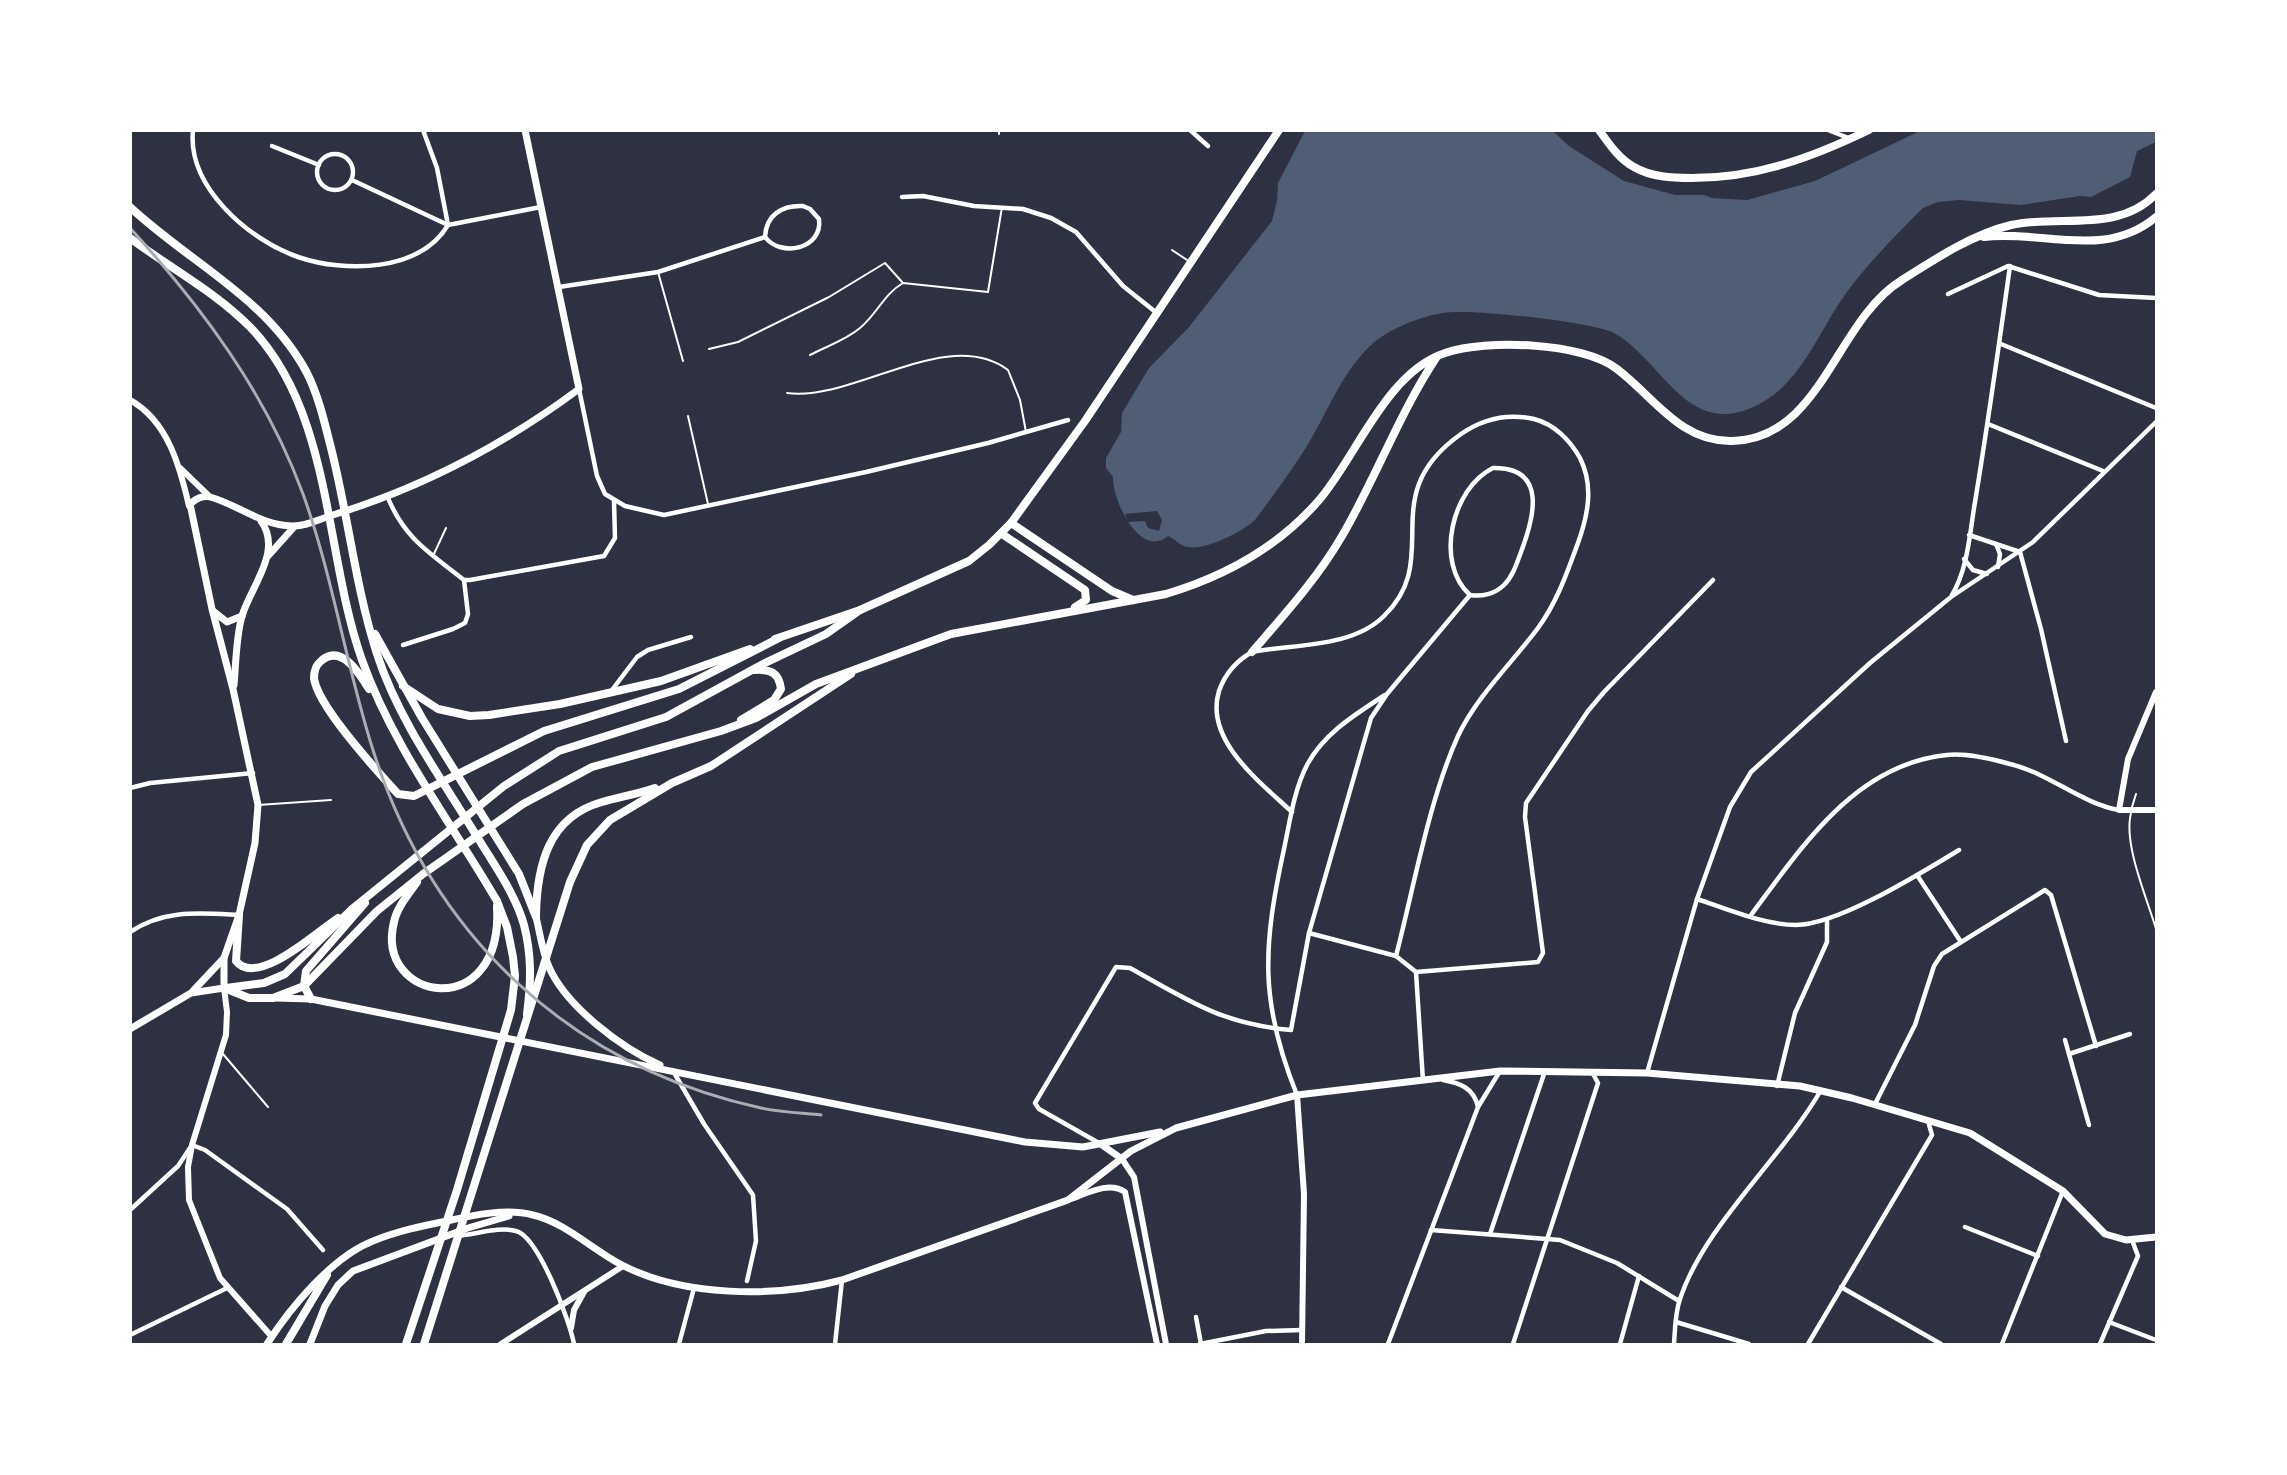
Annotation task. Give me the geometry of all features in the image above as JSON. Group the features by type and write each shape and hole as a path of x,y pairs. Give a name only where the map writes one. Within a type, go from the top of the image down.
{"main road":[{"path":"224,988 224,958 239,915 255,843 258,805 253,773 189,506 194,500 209,496 261,521 296,526 386,498 496,444 544,416 579,390 525,130"},
{"path":"403,686 438,709 470,716 560,704 691,672 860,610 969,561 1002,534 1011,523 1158,314 1279,130"},
{"path":"1599,130 1620,157 1632,166 1644,172 1680,178 1735,176 1761,171 1816,154 1869,130"},
{"path":"273,998 304,986 377,911 423,874 523,804 566,778 622,756 721,731 759,717 816,684 951,634 1133,600 1200,584 1239,565 1280,539 1321,497 1394,391 1414,371 1438,356 1464,349 1512,345 1562,348 1587,354 1616,368 1662,412 1688,430 1718,440 1762,437 1775,431 1798,413 1879,297 1900,281 1977,238 2020,223 2112,218 2140,208 2157,194"},
{"path":"130,207 168,241 259,309 277,329 307,373 318,399 334,460 376,653 392,692 504,881 524,922 531,963 527,1014"},
{"path":"1977,238 2012,235 2095,242 2130,234 2157,217"},
{"path":"130,238 233,310 269,349 285,374 308,428 358,648 384,713"},
{"path":"1252,652 1326,563 1343,534 1410,399 1438,356"},
{"path":"233,689 242,616 267,558 269,539 261,521"},
{"path":"1011,523 1112,591 1133,600"},
{"path":"267,558 296,526"},
{"path":"1002,534 1085,590 1087,595 1082,604 1053,614"},
{"path":"212,609 224,622 230,622 242,616"},
{"path":"239,915 236,961 240,966 252,970 277,962 352,909 427,851 504,786 559,751 666,717 749,671 826,634 860,610"},
{"path":"369,622 403,686 528,892 548,965 568,995 605,1031 627,1048 673,1071"},
{"path":"406,1344 507,1027 515,976 507,927 497,901 420,775 384,713 349,662 331,656 318,664 314,678 329,708 363,754 398,794 414,796 544,731 679,688 779,638"},
{"path":"721,731 774,700 781,689 779,678 774,673 768,670 749,671"},
{"path":"424,1344 570,882 587,845 610,820 672,783 711,766 857,670"},
{"path":"536,917 540,867 551,840 560,827 572,816 600,802 672,783"},
{"path":"423,874 397,912 392,934 392,949 396,962 404,973 416,981 436,987 454,988 476,976 492,951 498,919 497,901"},
{"path":"311,999 304,986 306,971 376,890"},
{"path":"191,993 253,986 275,980 298,962 352,909"},
{"path":"130,1029 191,993 224,958"},
{"path":"224,988 249,998 311,999 1013,1140 1069,1147 1102,1145 1176,1128 1297,1095 1500,1071 1647,1073 1821,1090 1970,1133 2063,1191 2105,1234 2115,1239 2157,1237"},
{"path":"270,1341 303,1294 362,1246 425,1226 480,1214 520,1213 544,1218 623,1266 668,1282 694,1288 746,1291 809,1287 842,1280 1068,1200 1148,1141 1176,1128"},
{"path":"1102,1145 1122,1159"},
{"path":"310,1344 325,1306 338,1285 353,1271 448,1236 520,1213"},
{"path":"286,1344 327,1275"},
{"path":"312,1298 325,1306"}],"street":[{"path":"193,130 197,162 208,187 215,197 255,233 298,257 350,265 389,262 424,251 441,236 448,225 437,168 423,130"},
{"path":"1190,130 1208,146"},
{"path":"1828,130 1851,139"},
{"path":"272,146 319,165"},
{"path":"339,155 350,162 353,167 352,180 344,188 328,189 320,181 319,165 327,156 339,155"},
{"path":"352,180 448,225 541,207"},
{"path":"902,196 922,196 974,206 1033,211 1076,232 1123,286 1158,314"},
{"path":"786,207 810,208 819,219 815,236 803,246 787,250 779,248 765,237 772,217 786,207"},
{"path":"559,287 658,272 765,237"},
{"path":"1951,597 1959,580 1969,535 2001,344 2010,266"},
{"path":"1948,294 2002,267 2010,266 2092,293 2114,297 2157,298"},
{"path":"2001,344 2157,408"},
{"path":"579,390 599,486 614,500 638,510 664,515 890,466 1068,420"},
{"path":"130,400 155,420 180,467 189,506"},
{"path":"1292,812 1242,762 1227,743 1216,712 1222,682 1234,665 1252,652 1356,634 1384,616 1405,588 1410,574 1412,505 1420,477 1437,453 1467,429 1485,420 1504,416 1521,416 1539,420 1559,431 1573,447 1585,468 1589,490 1582,530 1557,597 1539,626 1470,713 1451,753 1396,956"},
{"path":"1647,1073 1697,899 1730,807 1751,772 1870,663 1951,597 2020,552 2157,422"},
{"path":"1988,424 2103,471"},
{"path":"180,467 209,496"},
{"path":"1493,468 1504,468 1524,477 1530,487 1534,509 1530,527 1515,567 1504,585 1486,595 1470,595 1460,583 1451,550 1454,517 1470,485 1484,472 1493,468"},
{"path":"386,498 402,527 417,544 464,580 477,580 604,555 615,538 614,500"},
{"path":"1969,535 2020,552"},
{"path":"1996,544 2000,554 1998,567"},
{"path":"2020,552 2041,629 2066,741"},
{"path":"1964,559 1973,570 1987,574"},
{"path":"403,645 453,630 465,623 468,614 464,580"},
{"path":"1309,933 1396,956 1416,972 1539,963 1543,953 1525,817 1526,803 1588,711 1713,580"},
{"path":"1102,1145 1039,1108 1035,1103 1116,967 1130,968 1212,1014 1240,1023 1292,1030 1309,933 1362,742 1371,718 1387,694 1470,595"},
{"path":"612,690 637,657 648,651 691,638"},
{"path":"2119,810 2128,759 2134,740 2157,692"},
{"path":"1302,1344 1304,1194 1297,1095 1282,1058 1275,1028 1267,954 1277,879 1302,778 1315,753 1343,723 1387,694"},
{"path":"1751,915 1843,802 1876,779 1927,759 1948,755 2010,764 2037,772 2101,804 2119,810 2157,810"},
{"path":"130,788 150,783 253,773"},
{"path":"1697,899 1751,915 1797,925 1827,920 1917,875 1959,850"},
{"path":"1917,875 1961,942"},
{"path":"1875,1104 1915,1025 1934,966 1942,954 2045,890 2051,895 2096,1046"},
{"path":"130,932 152,920 168,915 194,913 239,915"},
{"path":"1776,1086 1795,1013 1827,942 1827,920"},
{"path":"1416,972 1423,1081"},
{"path":"224,988 228,1021 221,1052 192,1145 188,1167 189,1200 212,1261 227,1288 270,1341"},
{"path":"2068,1054 2130,1034"},
{"path":"2065,1040 2089,1125"},
{"path":"673,1071 704,1124 753,1195 756,1241 747,1281"},
{"path":"1388,1344 1478,1107 1500,1071"},
{"path":"1490,1234 1545,1071"},
{"path":"1513,1344 1598,1083 1591,1071"},
{"path":"1440,1079 1468,1088 1476,1099 1478,1107"},
{"path":"1674,1344 1679,1301 1692,1272 1719,1230 1821,1090"},
{"path":"1808,1344 1932,1134 1927,1119"},
{"path":"130,1210 178,1166 192,1145"},
{"path":"192,1145 204,1150 287,1209 323,1250"},
{"path":"1122,1159 1134,1177 1166,1344"},
{"path":"1068,1200 1104,1188 1114,1187 1125,1192 1157,1344"},
{"path":"2002,1344 2063,1191"},
{"path":"1965,1227 2038,1256"},
{"path":"448,1236 515,1230 522,1233 533,1245 562,1304 574,1344"},
{"path":"1431,1230 1548,1238 1600,1255 1679,1301"},
{"path":"2100,1344 2138,1256 2132,1239"},
{"path":"501,1344 623,1266"},
{"path":"1620,1344 1639,1276"},
{"path":"835,1344 842,1280"},
{"path":"1842,1287 1941,1344"},
{"path":"130,1335 227,1288"},
{"path":"679,1344 694,1288"},
{"path":"571,1328 574,1310 585,1290"},
{"path":"1196,1317 1201,1344 1266,1331 1302,1330"},
{"path":"1676,1322 1749,1344"},
{"path":"2109,1322 2157,1340"}],"lane":[{"path":"810,355 850,336 862,326 889,293 903,283 925,283 988,292 1002,207"},
{"path":"1172,250 1192,263"},
{"path":"709,349 738,342 829,297 885,263 903,283"},
{"path":"658,272 683,361"},
{"path":"787,393 812,394 831,390 920,361 940,358 985,360 1008,370 1020,400 1026,432"},
{"path":"688,416 708,507"},
{"path":"433,556 446,528"},
{"path":"2136,794 2129,819 2132,846 2157,929"},
{"path":"258,805 332,800"},
{"path":"221,1052 268,1107"}],"water":[{"path":"1305,131 1553,131 1569,146 1624,181 1675,195 1704,195 1712,198 1747,200 1815,181 1920,131 2156,131 2156,142 2137,151 2130,177 2091,197 2080,196 2021,205 1959,200 1938,202 1923,208 1884,248 1847,292 1806,358 1783,387 1768,399 1751,408 1728,414 1709,412 1691,403 1631,345 1614,333 1582,325 1502,314 1457,312 1424,317 1386,334 1360,357 1343,381 1307,446 1255,520 1232,535 1201,547 1184,546 1168,536 1157,541 1147,540 1129,523 1122,511 1113,477 1106,468 1106,458 1121,432 1122,413 1149,368 1189,327 1272,221 1277,201 1278,183"}],"pier":[{"path":"1157,511 1162,520 1159,531 1148,528 1145,521 1128,522 1125,514"}],"railway":[{"path":"130,228 207,320 230,353 251,386 288,457 314,525 373,750 399,817 432,878 471,934 518,983 570,1025 628,1060 692,1088 761,1108 821,1115"}]}
